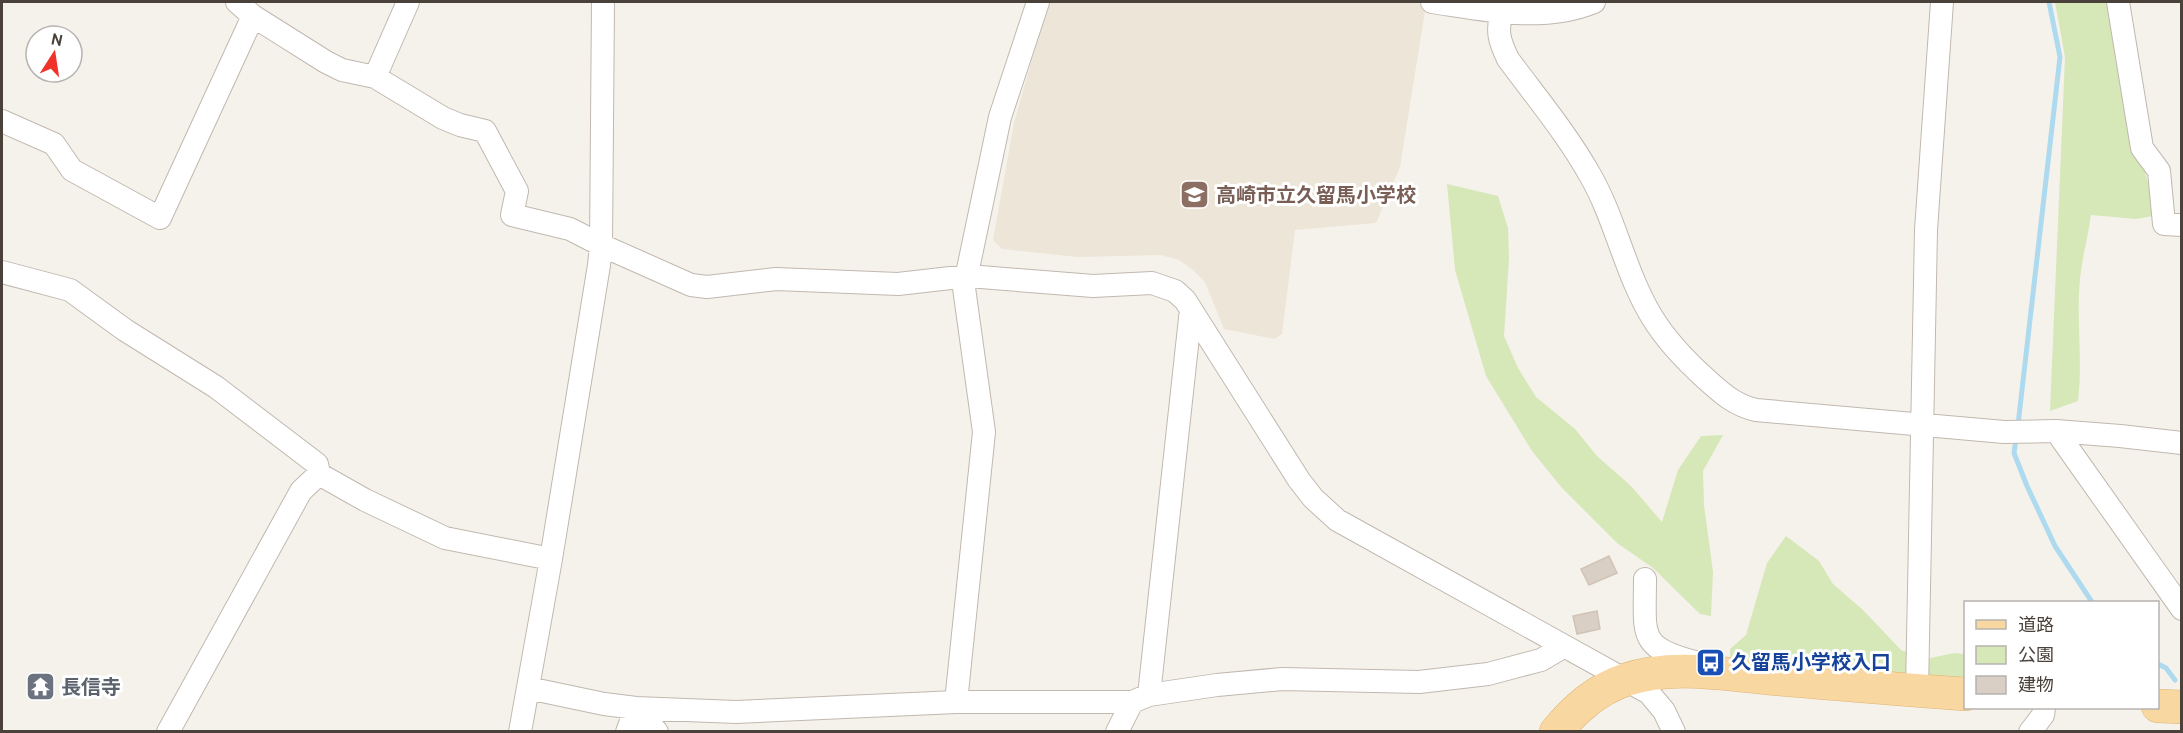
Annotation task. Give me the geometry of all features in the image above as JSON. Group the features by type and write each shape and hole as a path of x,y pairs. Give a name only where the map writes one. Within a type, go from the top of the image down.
{"main road":[{"path":"1556,732 1584,702 1602,690 1644,674 1665,672 1964,694"},
{"path":"2159,706 2181,707"}],"street":[{"path":"375,77 408,2"},
{"path":"520,732 551,559 601,245 603,2"},
{"path":"956,702 984,432 964,288 1000,117 1038,2"},
{"path":"1432,2 1523,14 1568,9 1594,2"},
{"path":"1917,691 1926,230 1942,2"},
{"path":"2118,2 2142,148 2158,171 2164,224 2181,225"},
{"path":"2,121 54,144 72,170 160,218 245,9 326,62 342,70 375,77 443,118 460,126 485,131 517,191 512,215 570,229 691,285 707,287 776,279 897,284 968,276 1093,286 1152,283 1176,291 1191,309 1299,480 1324,509 1353,531 1648,693 1664,711 1674,732"},
{"path":"1501,12 1498,30 1508,59 1575,149 1599,194 1638,291 1652,318 1692,366 1729,399 1750,409 2004,432 2056,431 2181,443"},
{"path":"2,272 70,290 125,330 216,387 318,464 319,474"},
{"path":"1117,732 1141,698 1191,309"},
{"path":"2056,431 2181,609"},
{"path":"319,474 365,500 445,538 551,559"},
{"path":"168,732 301,491 319,474"},
{"path":"1645,579 1645,629 1649,640 1669,654 1699,663 1703,673"},
{"path":"528,688 604,704 636,708 736,712 956,702 1141,698 1217,685 1282,679 1419,682 1488,674 1541,660 1563,646"},
{"path":"627,732 636,708"},
{"path":"636,708 657,732"},
{"path":"2030,732 2043,715 2044,709"}],"shaded area":[{"name":"高崎市立久留馬小学校","path":"1048,2 1410,2 1426,5 1400,167 1376,223 1295,230 1282,334 1275,339 1224,329 1205,282 1179,260 1161,255 1078,257 1002,249 993,240 1014,123"}],"green space":[{"path":"2055,2 2107,2 2136,149 2150,190 2153,216 2136,219 2091,215 2080,279 2078,401 2050,411 2065,57"},
{"path":"1447,184 1498,196 1508,228 1509,258 1504,336 1518,368 1536,397 1575,429 1597,456 1631,486 1662,522 1678,470 1701,436 1723,435 1703,471 1704,505 1713,572 1711,616 1700,614 1653,568 1617,543 1562,488 1532,451 1486,376 1455,270"},
{"path":"1786,536 1819,561 1833,584 1863,610 1901,650 1926,659 1954,653 1964,654 1964,679 1731,665 1730,649 1746,635 1767,563"}],"building":[{"path":"1609,556 1617,573 1589,585 1581,569"},
{"path":"1597,611 1600,629 1577,634 1573,616"}],"waterway":[{"path":"2018,425 2060,57 2049,2"},
{"path":"2016,438 2014,453 2027,486 2055,546 2091,601"},
{"path":"2159,664 2166,668 2175,680"}],"place":[{"name":"高崎市立久留馬小学校","path":"1195,195"},
{"name":"久留馬小学校入口","path":"1710,662"},
{"name":"長信寺","path":"40,687"}]}
